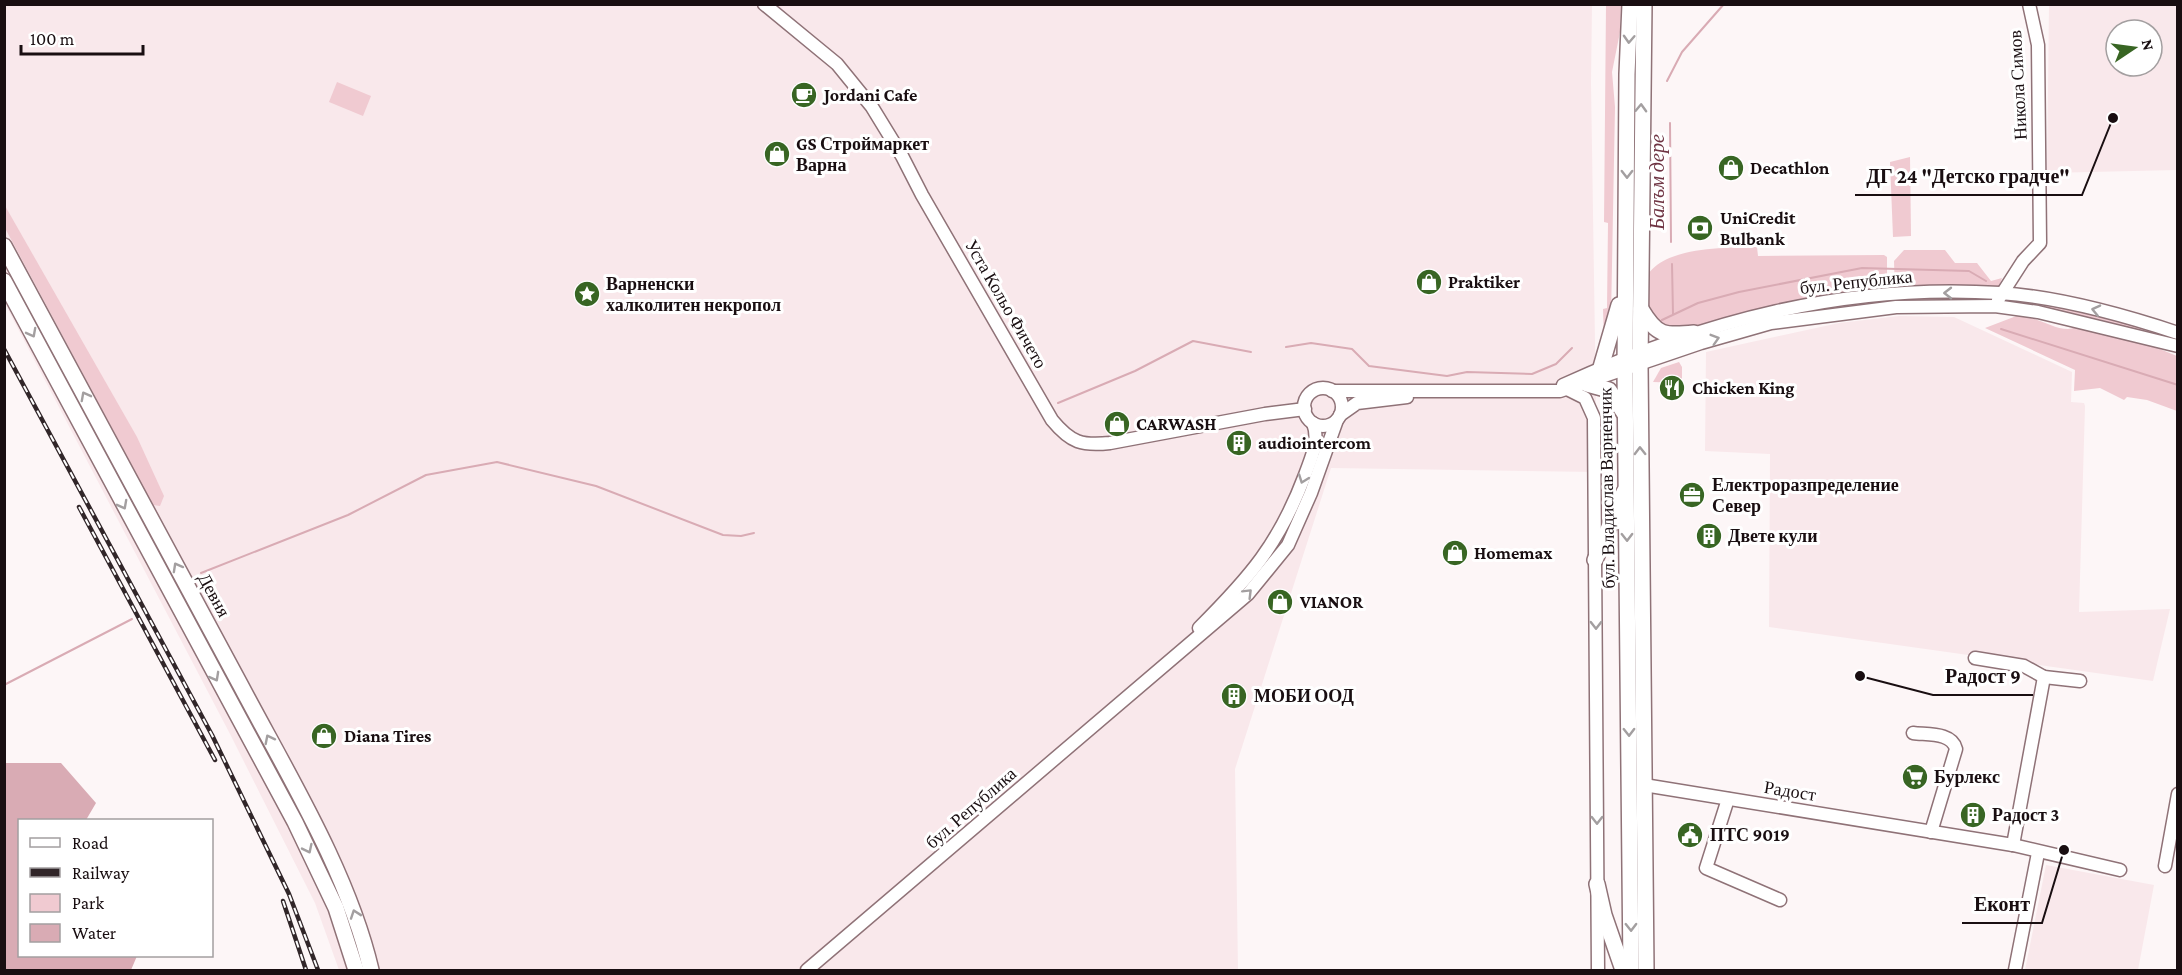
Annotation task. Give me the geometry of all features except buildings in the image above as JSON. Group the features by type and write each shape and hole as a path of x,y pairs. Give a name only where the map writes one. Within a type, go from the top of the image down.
{"main road":[{"name":"бул. Владислав Варненчик","path":"1630,4 1627,74 1626,270 1632,361 1644,785 1646,970"},
{"name":"бул. Владислав Варненчик","path":"1631,970 1625,416 1641,309 1644,4"},
{"name":"Девня","path":"4,246 221,647 328,854 351,903 371,970"},
{"path":"1601,367 1614,329 1626,270"},
{"name":"Девня","path":"4,281 295,822 336,908 356,970"},
{"path":"1641,309 1651,327 1662,334 1694,333"},
{"path":"1587,384 1609,390 1625,416"},
{"path":"1596,561 1626,486"},
{"path":"1597,884 1604,915 1623,970"}],"street":[{"name":"Уста Кольо Фичето","path":"765,4 837,64 872,107 1052,420 1068,436 1086,445 1110,443 1264,414 1305,409"},
{"name":"Никола Симов","path":"1995,306 2000,293 2023,261 2040,243 2038,45 2030,4"},
{"name":"бул. Република","path":"1156,672 1232,594 1272,547 1289,513 1315,447 1317,437 1313,423 1305,409 1307,398 1316,390 1431,393 1569,390 1587,384 1694,333 1750,315 1824,301 1895,294 2000,293 2073,304 2178,333"},
{"name":"бул. Република","path":"1548,391 1601,367 1632,361 1771,323 1896,307 1995,306 2068,318 2178,346"},
{"path":"1569,390 1586,399 1594,418 1598,970"},
{"path":"1332,391 1341,401 1339,418"},
{"name":"бул. Република","path":"1313,423 1323,426 1339,418 1357,403 1431,393"},
{"name":"бул. Република","path":"807,970 1226,615 1268,572 1280,556 1303,512 1339,418"},
{"path":"1975,658 2024,666 2044,677 2080,681"},
{"path":"2013,845 2044,677"},
{"path":"1913,733 1950,738 1956,748 1931,832"},
{"name":"Радост","path":"1644,785 2013,845 2038,853 2120,870"},
{"path":"2165,866 2178,794"},
{"path":"1728,799 1706,868 1780,900"},
{"path":"2015,970 2038,853"}],"shaded area":[{"path":"5,5 1592,5 1591,83 1597,472 1331,468 1235,769 1238,970 339,970 315,903 230,734 5,304"},
{"path":"2049,5 2177,5 2177,170 2047,173"},
{"path":"1899,316 1954,317 2072,372 2071,402 2084,403 2085,406 2079,612 2170,609 2153,681 1769,627 1770,454 1705,451 1706,352 1839,323"},
{"path":"2046,865 2154,885 2138,970 2025,970"}],"green space":[{"path":"1606,5 1621,5 1620,32 1612,72 1615,107 1611,318 1604,341 1603,309 1607,308 1608,223 1604,222"},
{"path":"337,82 371,96 363,116 329,102"},
{"path":"1910,157 1911,236 1893,237 1890,162"},
{"path":"4,204 137,437 164,496 160,506 153,505 5,228"},
{"path":"1757,247 1758,256 1884,255 1887,257 1887,294 1895,293 1894,261 1904,250 1945,250 1955,263 1977,263 1991,281 2002,278 1997,293 1979,293 1980,307 1896,307 1691,334 1651,327 1642,291 1647,276 1657,265 1689,252"},
{"path":"2009,295 2177,333 2177,346 2008,308"},
{"path":"2019,315 2062,328 2080,327 2118,334 2177,356 2177,411 2147,400 2127,397 2124,400 2100,388 2074,391 2075,370 1985,328"},
{"path":"1679,362 1682,367 1682,383 1653,382 1661,368"}],"water":[{"path":"4,763 61,763 96,803 87,819 18,819 18,957 137,957 131,970 5,970"}],"waterway":[{"name":"Балъм дере","path":"1667,81 1682,52 1724,4"},
{"name":"Балъм дере","path":"1670,123 1671,242"},
{"name":"Балъм дере","path":"1672,264 1673,314"},
{"path":"1662,320 1698,303 1739,292 1862,268 1969,271 1986,281"},
{"path":"2001,329 2178,385"},
{"path":"1058,403 1135,371 1193,341 1251,352"},
{"path":"1286,347 1311,343 1352,349 1369,366 1447,376 1467,372 1532,374 1556,364 1572,348"},
{"path":"201,573 348,515 426,475 497,462 596,486 723,535 741,536 754,533"},
{"path":"4,685 132,619"}],"railway":[{"path":"4,349 212,735 289,894 318,970"},
{"path":"79,507 215,760"},
{"path":"283,901 306,970"}],"place":[{"name":"Jordani Cafe","path":"804,95"},
{"name":"ДГ 24 \"Детско градче\"","path":"2113,118"},
{"name":"GS Строймаркет Варна","path":"777,154"},
{"name":"Decathlon","path":"1731,168"},
{"name":"UniCredit Bulbank","path":"1700,228"},
{"name":"Praktiker","path":"1429,282"},
{"name":"Варненски халколитен некропол","path":"587,294"},
{"name":"Chicken King","path":"1672,388"},
{"name":"CARWASH","path":"1117,424"},
{"name":"audiointercom","path":"1239,443"},
{"name":"Електроразпределение Север","path":"1692,495"},
{"name":"Двете кули","path":"1709,536"},
{"name":"Homemax","path":"1455,553"},
{"name":"VIANOR","path":"1280,602"},
{"name":"Радост 9","path":"1860,676"},
{"name":"МОБИ ООД","path":"1234,696"},
{"name":"Diana Tires","path":"324,736"},
{"name":"Бурлекс","path":"1915,777"},
{"name":"Радост 3","path":"1973,815"},
{"name":"ПТС 9019","path":"1690,835"},
{"name":"Еконт","path":"2064,850"}]}
